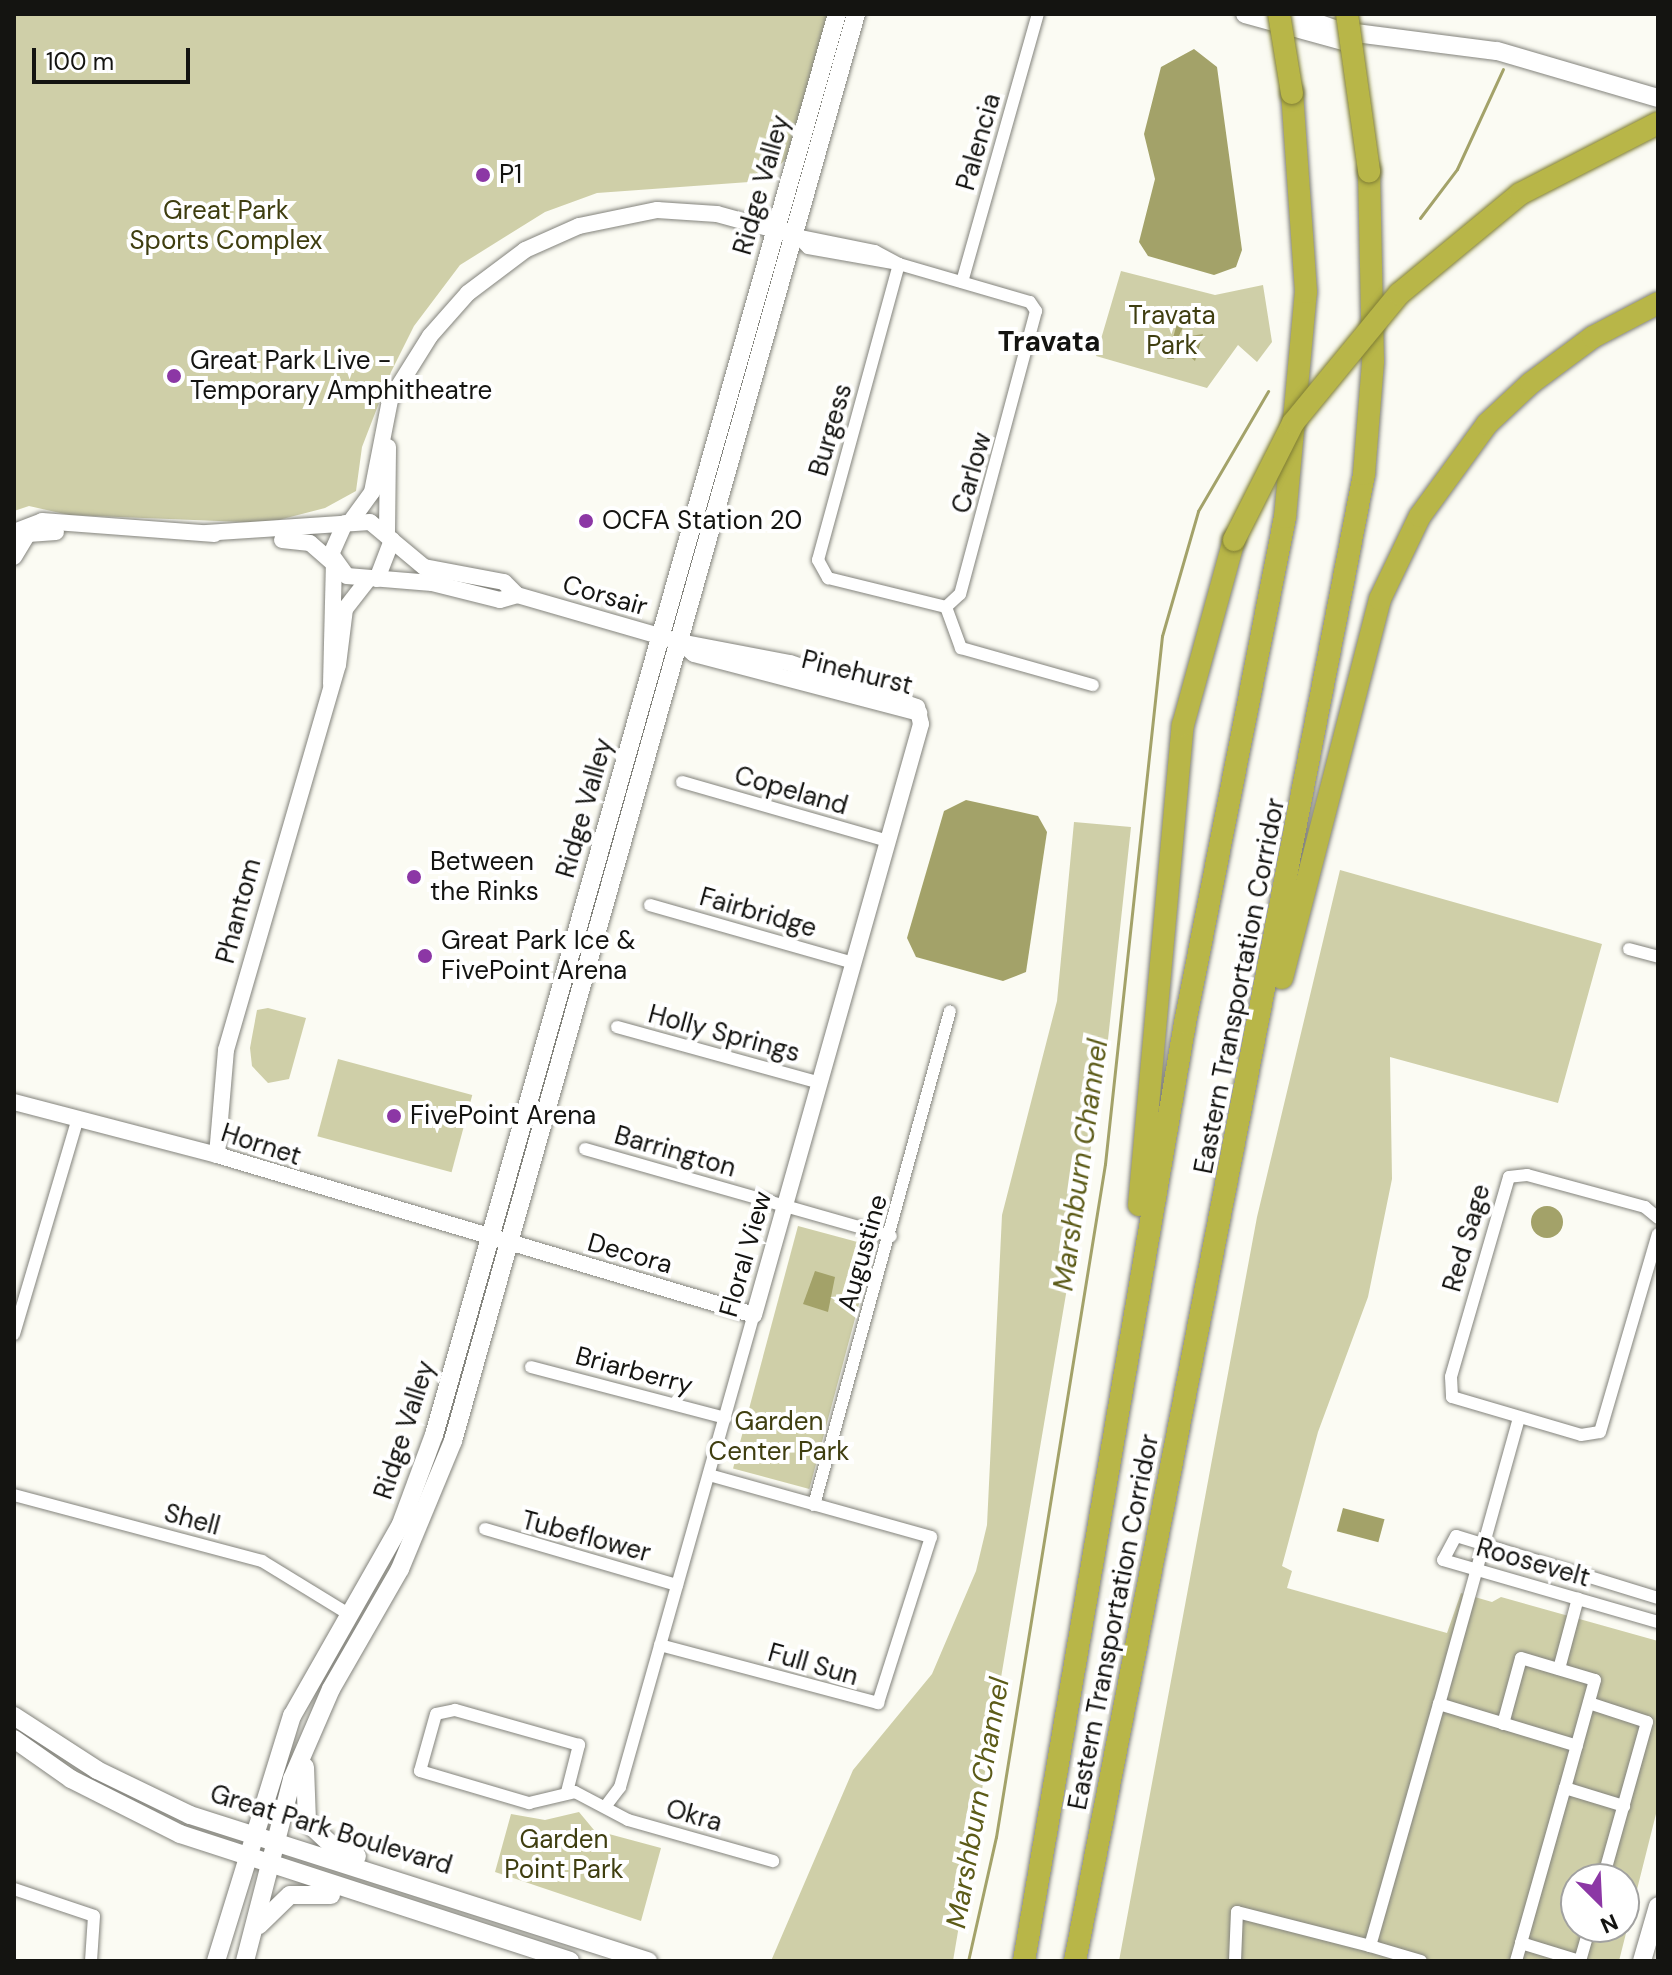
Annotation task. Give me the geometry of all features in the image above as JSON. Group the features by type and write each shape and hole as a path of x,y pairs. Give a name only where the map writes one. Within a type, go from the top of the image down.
{"highway":[{"name":"Eastern Transportation Corridor","path":"1024,1961 1124,1361 1294,456 1306,292 1292,93 1279,14"},
{"name":"Eastern Transportation Corridor","path":"1075,1961 1256,1046 1364,474 1373,361 1369,171 1347,14"},
{"path":"1124,1361 1183,725 1234,540 1302,410 1409,284 1520,194 1658,123"},
{"path":"1256,1046 1284,972 1380,599 1398,555 1487,424 1593,337 1658,303"}],"main road":[{"name":"Ridge Valley","path":"245,1961 274,1843 313,1728 400,1569 453,1441 500,1241 661,637 837,14"},
{"name":"Ridge Valley","path":"216,1961 251,1837 292,1716 347,1613 401,1524 500,1241 680,642 856,14"},
{"path":"1245,14 1306,36 1409,40"},
{"path":"1291,14 1340,31 1497,51 1658,98"},
{"name":"Great Park Boulevard","path":"14,1716 133,1789 251,1837 464,1897 648,1961"},
{"path":"313,1728 302,1793 311,1830 333,1846 464,1897"},
{"name":"Great Park Boulevard","path":"14,1739 109,1800 267,1867 489,1932 570,1961"},
{"path":"245,1961 266,1911 303,1892 489,1932"},
{"path":"1641,1960 1658,1906"}],"street":[{"name":"Palencia","path":"962,282 1038,14"},
{"path":"348,522 372,492 378,439 400,385 468,293 554,235 657,210 717,214 795,235"},
{"name":"Carlow","path":"795,235 808,248 899,264 1030,302 1036,323 960,594 946,607"},
{"name":"Burgess","path":"899,264 819,568 828,578 946,607"},
{"path":"206,533 348,522 390,536 386,453 400,385"},
{"path":"14,532 32,521 310,543 334,564"},
{"name":"Phantom","path":"331,685 334,564 331,544 348,522"},
{"path":"14,557 28,534 113,528"},
{"name":"Corsair","path":"390,536 424,567 504,582 517,595 680,642"},
{"name":"Phantom","path":"217,1155 226,1050 331,685 345,609 372,579 390,536"},
{"name":"Corsair","path":"334,564 372,579 500,600 517,595"},
{"path":"946,607 961,648 1093,685"},
{"name":"Pinehurst","path":"680,642 790,663 906,698 919,713"},
{"name":"Floral View","path":"608,1803 620,1787 888,841 919,713"},
{"name":"Copeland","path":"682,782 888,841"},
{"name":"Fairbridge","path":"650,905 854,963"},
{"path":"1629,949 1658,957"},
{"name":"Augustine","path":"814,1505 891,1236 950,1011"},
{"name":"Holly Springs","path":"617,1027 820,1083"},
{"name":"Hornet","path":"14,1102 77,1121 217,1155 500,1241"},
{"path":"14,1334 77,1121"},
{"name":"Barrington","path":"585,1149 891,1236"},
{"name":"Red Sage","path":"1658,1218 1645,1207 1527,1175 1509,1177 1448,1386 1465,1404 1581,1435 1600,1432 1658,1234"},
{"name":"Decora","path":"500,1241 754,1315"},
{"name":"Briarberry","path":"531,1367 725,1418"},
{"path":"1370,1946 1519,1418"},
{"path":"434,1435 453,1441"},
{"path":"709,1475 814,1505"},
{"name":"Shell","path":"14,1495 262,1561 347,1613"},
{"name":"Full Sun","path":"660,1645 870,1704 882,1701 930,1535 814,1505"},
{"name":"Tubeflower","path":"485,1529 677,1585"},
{"name":"Roosevelt","path":"1658,1598 1456,1536 1443,1560 1658,1622"},
{"path":"1559,1669 1578,1598"},
{"path":"1503,1724 1521,1658 1595,1680 1516,1961"},
{"path":"1589,1703 1647,1722 1608,1863"},
{"path":"1439,1704 1577,1746"},
{"path":"455,1710 579,1745 567,1792 529,1803 420,1771 436,1714 455,1710"},
{"path":"1565,1788 1624,1806"},
{"name":"Okra","path":"567,1792 608,1803 628,1820 773,1861"},
{"path":"14,1889 94,1916 91,1961"},
{"path":"1235,1961 1237,1912 1421,1961"},
{"path":"1521,1943 1580,1961"}],"green space":[{"name":"Great Park Sports Complex","path":"14,14 828,14 786,159 763,181 597,193 545,212 460,265 414,326 391,372 362,447 356,491 325,508 267,523 69,515 29,506 14,511"},
{"name":"Travata Park","path":"1121,271 1215,295 1263,285 1272,342 1257,362 1238,345 1207,388 1096,356"},
{"path":"1074,822 1131,827 1106,1058 953,1961 771,1961 853,1770 932,1674 976,1571 987,1525 1002,1215 1057,1001"},
{"path":"1340,870 1602,944 1558,1103 1390,1057 1392,1179 1368,1297 1318,1432 1282,1566 1292,1571 1287,1588 1447,1633 1461,1593 1492,1602 1501,1597 1658,1641 1658,1806 1640,1878 1640,1863 1560,1863 1560,1943 1624,1943 1619,1961 1119,1961 1257,1217"},
{"path":"268,1008 306,1018 289,1079 268,1083 252,1066 250,1048 257,1010"},
{"name":"FivePoint Arena","path":"338,1059 472,1095 452,1172 317,1136"},
{"name":"Garden Center Park","path":"798,1226 874,1246 809,1489 733,1468"},
{"name":"Garden Point Park","path":"579,1812 594,1830 661,1848 641,1921 495,1872 511,1814 545,1820"}],"shaded area":[{"path":"1194,49 1217,67 1242,250 1236,267 1214,275 1148,256 1139,242 1155,179 1144,134 1161,67"},
{"path":"1178,320 1184,325 1178,338 1203,334 1195,361 1177,345 1174,359 1167,359"},
{"path":"966,800 1038,816 1047,832 1026,972 1003,981 916,957 907,938 944,811"},
{"path":"1547,1206 1558,1211 1563,1222 1558,1233 1547,1238 1536,1233 1531,1222 1536,1211"},
{"path":"815,1271 835,1277 828,1312 803,1304"},
{"path":"1343,1508 1385,1519 1378,1542 1337,1531"}],"waterway":[{"name":"Marshburn Channel","path":"1420,218 1457,169 1503,69"},
{"name":"Marshburn Channel","path":"968,1961 996,1837 1105,1164 1162,636 1198,511 1268,391"}],"place":[{"name":"P1","path":"483,175"},
{"name":"Great Park Live - Temporary Amphitheatre","path":"174,376"},
{"name":"OCFA Station 20","path":"586,521"},
{"name":"Between the Rinks","path":"414,877"},
{"name":"Great Park Ice & FivePoint Arena","path":"425,956"},
{"name":"FivePoint Arena","path":"394,1116"}],"district":[{"name":"Travata","path":"1049,342"}]}
